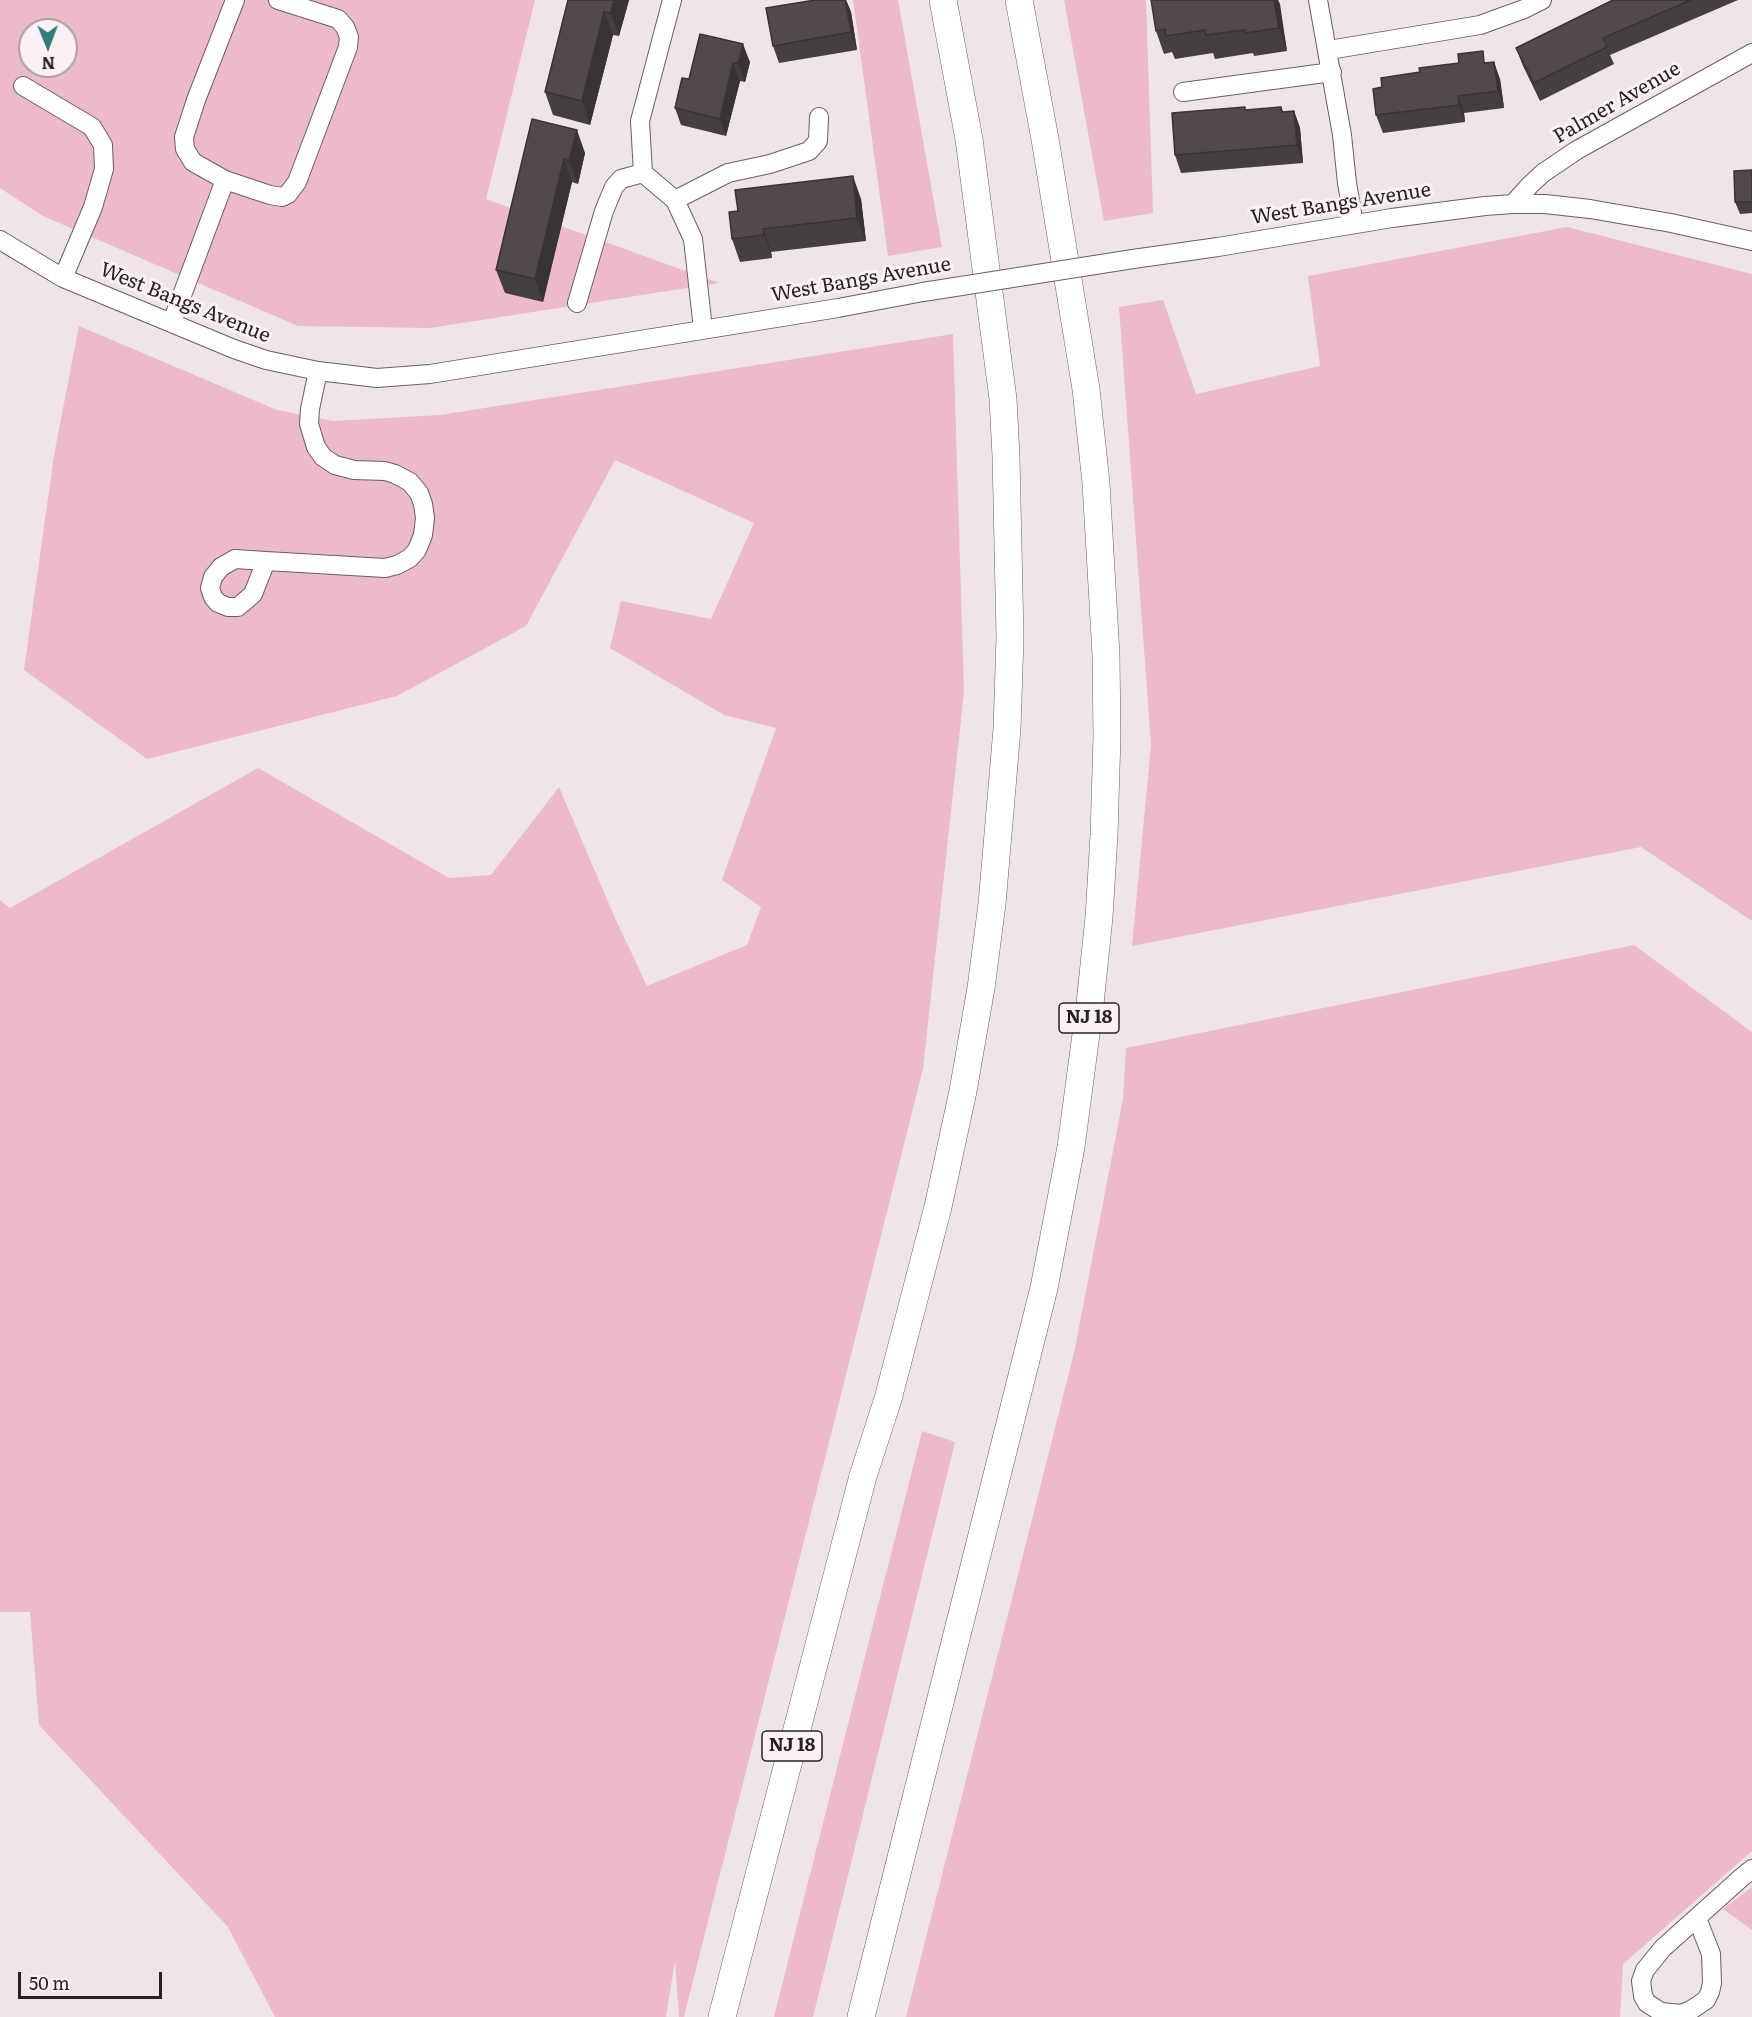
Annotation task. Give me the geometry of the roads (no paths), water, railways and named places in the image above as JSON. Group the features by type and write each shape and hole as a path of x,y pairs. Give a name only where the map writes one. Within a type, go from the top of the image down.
{"highway":[{"name":"NJ 18","path":"722,2017 860,1487 888,1399 938,1207 963,1091 981,988 992,904 1006,740 1010,649 1010,546 1003,399 969,139 943,0"},
{"name":"NJ 18","path":"861,2017 1044,1288 1071,1148 1099,917 1107,736 1106,655 1096,483 1084,377 1045,139 1018,0"}],"street":[{"path":"235,0 196,100 184,137 185,149 193,162 225,180 270,195 282,196 288,195 297,182 348,47 349,37 345,27 338,19 278,0"},
{"path":"672,0 640,120 643,173 675,201 693,239 703,329"},
{"path":"1318,0 1329,50 1354,224"},
{"path":"1329,50 1480,25 1542,0"},
{"name":"Palmer Avenue","path":"1513,204 1543,173 1576,150 1752,53"},
{"path":"1183,92 1332,72"},
{"path":"23,86 92,127 103,145 104,169 93,207 63,278"},
{"path":"675,201 728,173 770,164 809,151 818,141 819,117"},
{"path":"578,303 604,211 614,187 621,179 643,173"},
{"path":"172,322 225,180"},
{"name":"West Bangs Avenue","path":"0,240 63,278 266,360 318,371 377,378 430,374 923,292 1354,224 1485,206 1545,204 1590,209 1671,223 1752,241"},
{"path":"266,561 385,568 410,558 417,550 423,535 425,518 423,504 419,493 410,482 385,471 354,470 335,465 323,457 316,447 309,424 318,371"},
{"path":"1697,1918 1711,1954 1710,1992 1706,2000 1692,2010 1681,2014 1661,2012 1647,2003 1643,1996 1641,1981 1645,1970 1663,1948 1752,1869"}]}
